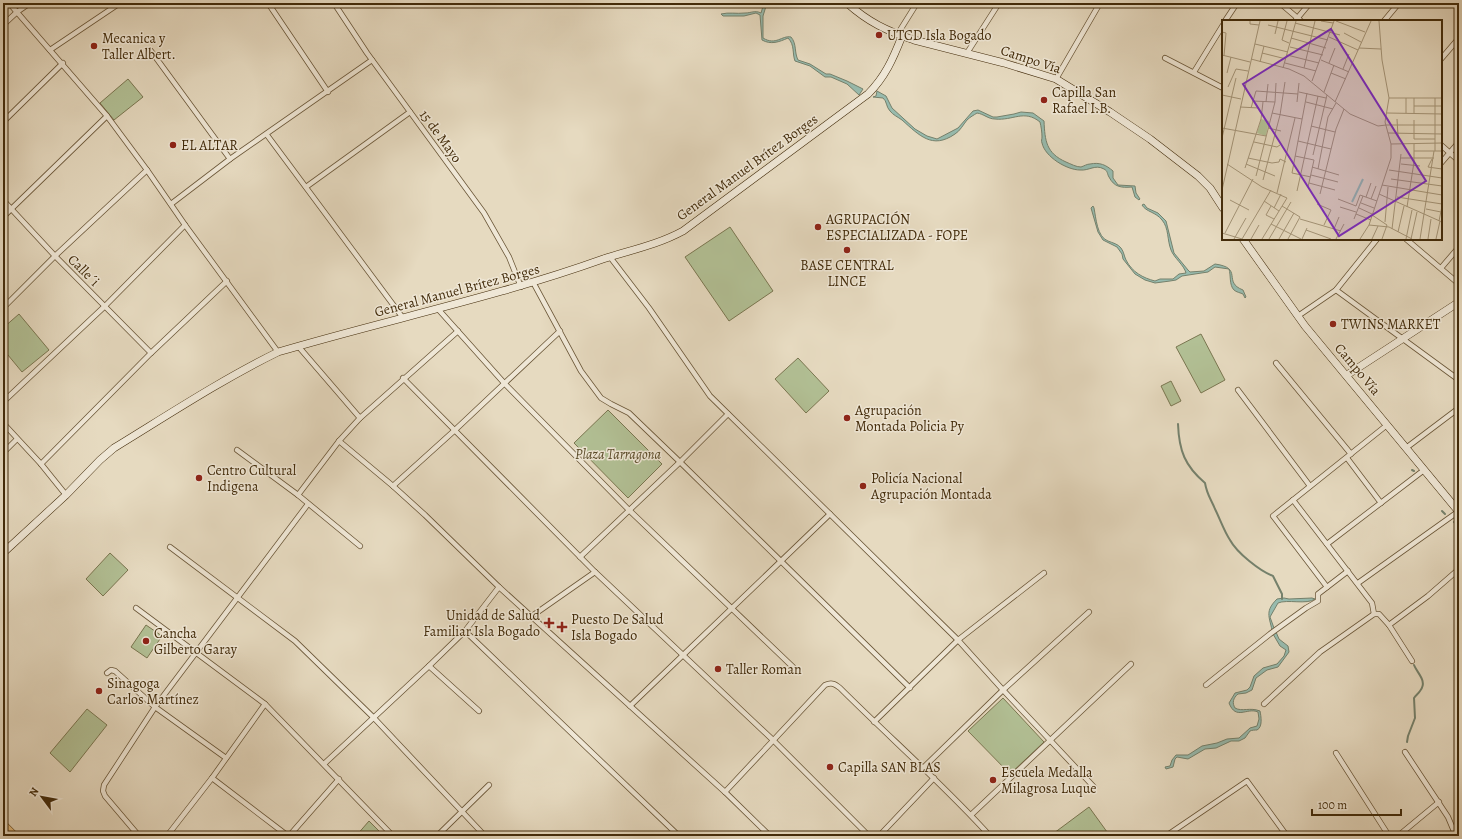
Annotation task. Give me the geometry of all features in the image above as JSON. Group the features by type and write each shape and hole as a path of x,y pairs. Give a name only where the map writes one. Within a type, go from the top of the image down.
{"main road":[{"path":"3,824 15,836"}],"street":[{"path":"8,3 63,63 107,116 278,352"},
{"path":"3,25 17,12 30,3"},
{"path":"50,50 120,3"},
{"path":"268,3 328,92"},
{"name":"15 de Mayo","path":"334,3 352,32 484,213 509,257 521,287"},
{"name":"Campo Vía","path":"847,3 869,21 886,30 914,40 1004,63 1056,79 1110,112 1150,139 1201,179 1210,188 1222,206"},
{"path":"900,35 917,3"},
{"path":"967,53 999,3"},
{"path":"1056,79 1100,3"},
{"path":"1226,20 1237,3"},
{"path":"1280,3 1298,20 1310,3"},
{"path":"1385,20 1399,3"},
{"path":"1194,72 1222,27"},
{"name":"General Manuel Brítez Borges","path":"3,553 114,448 212,387 278,352 521,287 663,241 683,231 857,103 879,83 892,60 900,35"},
{"path":"1442,58 1459,38"},
{"path":"151,51 230,159"},
{"path":"1165,58 1222,87"},
{"path":"171,204 230,159 267,135 372,60"},
{"path":"3,122 63,63"},
{"path":"306,187 410,112"},
{"path":"3,217 107,116"},
{"path":"267,135 403,318"},
{"path":"1442,162 1459,142"},
{"path":"1442,146 1459,161"},
{"path":"3,308 55,256 147,170"},
{"name":"Calle´i","path":"3,200 55,256 151,353"},
{"path":"3,402 105,306 185,225"},
{"name":"Campo Vía","path":"1244,240 1298,316 1459,511"},
{"path":"1298,316 1336,290 1376,240"},
{"path":"1407,240 1459,284"},
{"path":"1441,268 1459,247"},
{"path":"610,257 649,308 710,396 958,640 1002,690 1094,787"},
{"path":"41,464 151,353 227,281"},
{"path":"533,282 581,371 601,398 629,413 910,688"},
{"path":"1336,290 1459,380"},
{"path":"1347,375 1459,302"},
{"path":"438,309 505,384 628,510 794,668"},
{"path":"298,495 339,441 360,418 458,331"},
{"path":"393,486 505,384 560,331"},
{"path":"298,346 360,418"},
{"path":"1276,363 1351,454"},
{"path":"404,378 595,572 774,741 869,836"},
{"path":"1238,390 1310,486"},
{"path":"1406,448 1459,408"},
{"path":"580,556 680,462 728,414"},
{"path":"3,423 41,464 66,495"},
{"path":"1327,587 1273,516 1387,425"},
{"path":"3,453 17,439"},
{"path":"339,441 425,515 499,587 725,792 770,836"},
{"path":"237,450 298,495 360,546"},
{"path":"1347,458 1381,503"},
{"path":"1327,544 1424,470"},
{"path":"1293,500 1358,583 1373,606 1374,614"},
{"path":"139,836 105,796 103,791 106,781 155,707 239,598 280,540 308,504"},
{"path":"1358,583 1459,511"},
{"path":"630,706 830,514"},
{"path":"170,547 295,641 374,718 485,836"},
{"path":"1389,625 1428,596 1459,569"},
{"path":"1206,685 1270,634 1316,602 1318,594 1348,571"},
{"path":"532,616 595,572"},
{"path":"874,722 958,640 1044,574"},
{"path":"324,764 429,666 464,631 499,587"},
{"path":"136,608 265,704 393,836"},
{"path":"923,768 1002,690 1089,612"},
{"path":"1264,704 1320,652 1374,614 1379,614 1389,625 1412,661"},
{"path":"464,631 679,836"},
{"path":"971,815 1131,664"},
{"path":"429,666 479,711"},
{"path":"106,673 111,670 115,671 155,707 226,758"},
{"path":"725,792 825,685 830,683 835,684 840,688 934,778 990,836"},
{"path":"167,836 212,778 265,704"},
{"path":"1405,752 1439,802 1448,817 1456,836"},
{"path":"1336,754 1389,836"},
{"path":"212,778 289,836 339,779"},
{"path":"879,836 934,778"},
{"path":"1166,836 1247,781 1287,836"},
{"path":"437,836 489,785"},
{"path":"1398,836 1439,802"}],"green space":[{"path":"128,79 143,97 114,120 100,103"},
{"path":"730,227 773,291 729,321 685,257"},
{"path":"19,314 49,350 22,372 3,349 3,328"},
{"path":"1201,334 1225,380 1201,393 1176,347"},
{"path":"798,358 829,391 806,413 775,379"},
{"path":"1171,381 1181,401 1171,406 1161,386"},
{"name":"Plaza Tarragona","path":"608,410 662,464 628,498 574,443"},
{"path":"110,553 128,570 103,596 86,579"},
{"name":"Cancha Gilberto Garay","path":"146,625 162,636 147,658 131,647"},
{"path":"1003,698 1044,742 1010,774 968,731"},
{"path":"87,709 107,725 70,772 50,753"},
{"path":"1089,807 1110,836 1050,836"},
{"path":"369,821 384,836 356,836"}],"water":[{"path":"764,3 767,3 763,16 763,38 775,41 791,37 794,42 798,60 810,64 826,74 830,74 863,89 859,95 847,84 831,77 825,77 810,66 795,61 792,46 788,38 775,42 765,42 762,40 760,15 756,13 744,16 723,16 721,14 755,12 761,13"},
{"path":"877,91 886,96 892,108 915,129 927,136 937,139 958,128 973,111 978,110 993,117 1021,112 1033,113 1044,121 1046,140 1054,155 1066,162 1081,167 1094,163 1105,166 1113,171 1113,178 1118,185 1135,186 1136,193 1140,199 1139,200 1135,197 1132,187 1121,187 1113,183 1104,169 1095,167 1083,170 1075,169 1069,168 1057,162 1047,153 1044,148 1040,122 1034,118 1023,116 993,119 977,113 967,120 955,134 947,139 933,141 926,139 914,131 893,114 883,98 873,97 876,96"},
{"path":"1144,204 1147,208 1158,213 1166,221 1174,253 1190,272 1204,271 1215,264 1229,269 1215,267 1208,272 1182,276 1176,280 1155,283 1145,280 1135,274 1123,259 1122,254 1117,247 1103,240 1098,232 1091,208 1093,206 1101,236 1120,247 1128,264 1138,274 1155,281 1160,279 1173,279 1179,274 1186,273 1171,250 1164,223 1160,217 1142,205"},
{"path":"1229,269 1234,283 1237,287 1243,290 1246,297 1245,298 1243,294 1232,288"},
{"path":"1277,599 1315,599 1307,602 1278,603 1270,617 1274,628 1272,630 1269,617 1269,610"},
{"path":"1276,632 1279,639 1288,646 1289,652 1278,667 1267,670 1256,678 1252,690 1246,693 1238,694 1234,701 1235,708 1260,711 1261,721 1259,729 1250,731 1245,738 1239,741 1231,741 1216,748 1205,749 1188,759 1177,757 1173,767 1166,769 1165,767 1170,766 1176,755 1188,755 1202,746 1227,739 1239,738 1250,728 1257,726 1259,719 1258,712 1238,712 1232,708 1229,703 1235,693 1247,690 1250,687 1254,676 1263,668 1277,664 1284,656 1286,650 1280,646 1273,634"}],"waterway":[{"path":"1178,424 1180,442 1184,457 1192,470 1205,483 1208,494 1233,545 1249,561 1273,576 1282,594 1282,599"},
{"path":"1442,511 1445,514"},
{"path":"1454,522 1457,525"},
{"path":"1407,742 1415,718 1414,698 1420,691 1423,684 1414,665"}],"place":[{"name":"UTCD Isla Bogado","path":"879,35"},
{"name":"Mecanica y Taller Albert.","path":"94,46"},
{"name":"Capilla San Rafael I.B.","path":"1044,100"},
{"name":"EL ALTAR","path":"173,145"},
{"name":"AGRUPACIÓN ESPECIALIZADA - FOPE","path":"818,227"},
{"name":"BASE CENTRAL LINCE","path":"847,250"},
{"name":"TWINS MARKET","path":"1333,324"},
{"name":"Agrupación Montada Policia Py","path":"847,418"},
{"name":"Centro Cultural Indigena","path":"199,478"},
{"name":"Policía Nacional Agrupación Montada","path":"863,486"},
{"name":"Unidad de Salud Familiar Isla Bogado","path":"549,623"},
{"name":"Puesto De Salud Isla Bogado","path":"562,627"},
{"name":"Cancha Gilberto Garay","path":"146,641"},
{"name":"Taller Roman","path":"718,669"},
{"name":"Sinagoga Carlos Martínez","path":"99,691"},
{"name":"Capilla SAN BLAS","path":"830,767"},
{"name":"Escuela Medalla Milagrosa Luque","path":"993,780"}]}
